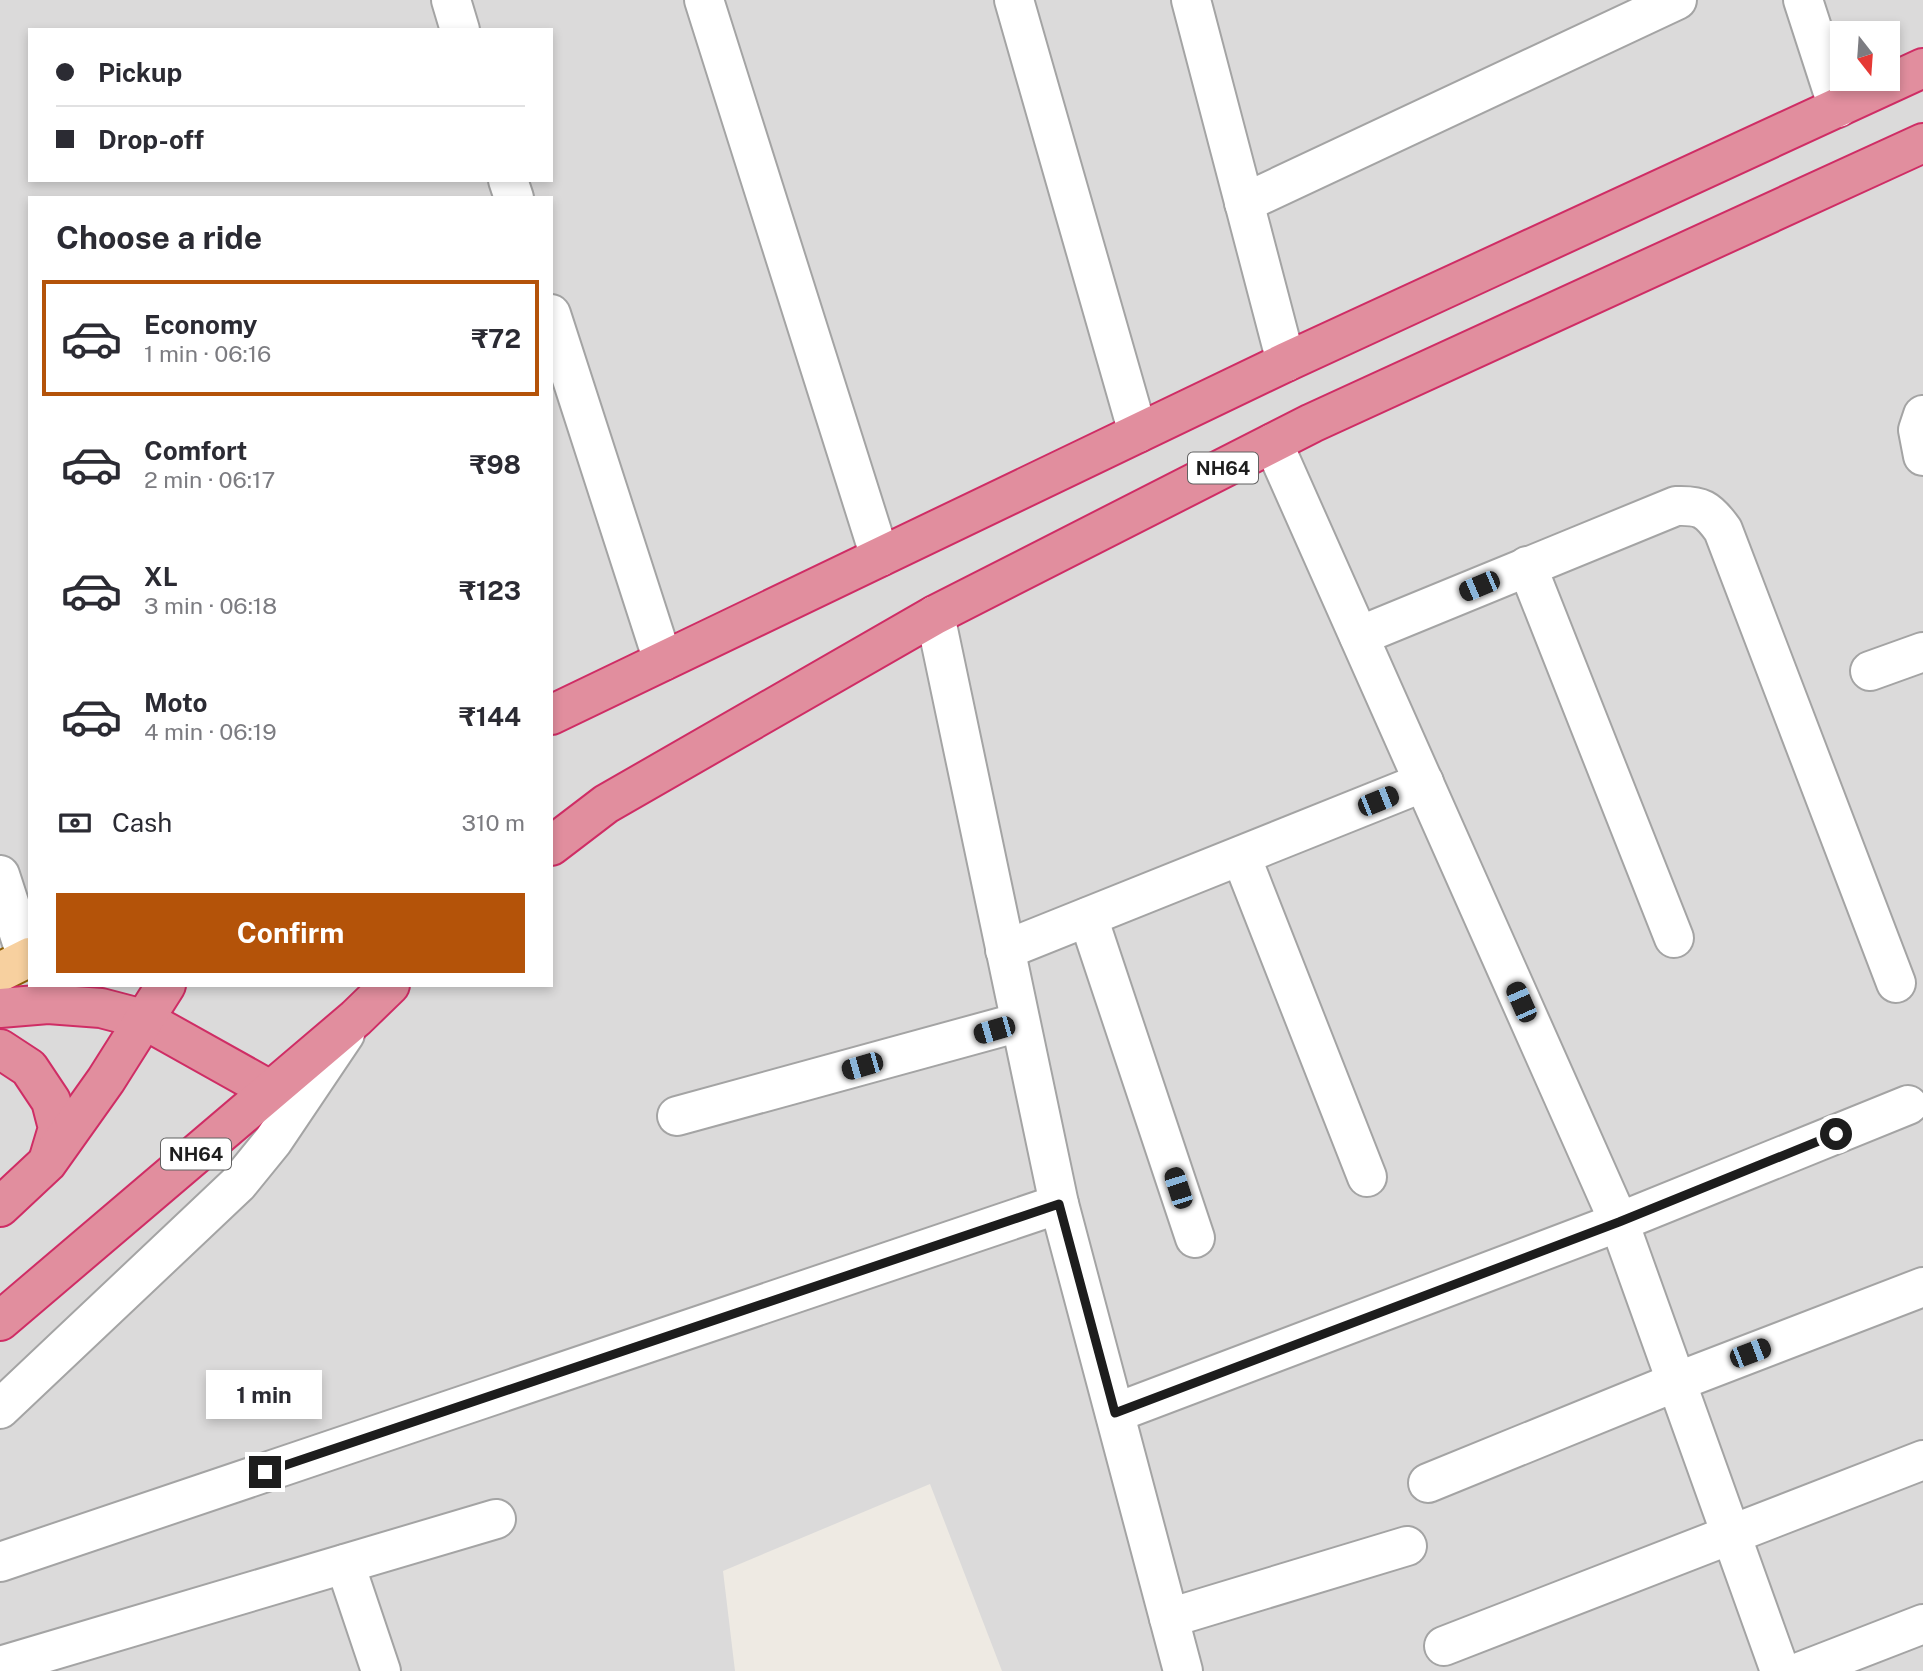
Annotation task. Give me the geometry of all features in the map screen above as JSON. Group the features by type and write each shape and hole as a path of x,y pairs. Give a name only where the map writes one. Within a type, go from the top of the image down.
{"highway":[{"path":"553,714 1286,362 1923,68"},
{"name":"NH64","path":"553,844 606,804 935,615 1312,423 1923,143"},
{"path":"0,1208 47,1163 106,1080 165,987"},
{"name":"NH64","path":"0,1321 356,1018 388,987"},
{"path":"0,1008 48,1004 101,1008 143,1019 270,1090"},
{"path":"0,1049 29,1068 51,1101 58,1128 47,1163"}],"street":[{"path":"451,0 459,28"},
{"path":"704,0 880,557"},
{"path":"1014,0 1138,433"},
{"path":"1191,0 1286,362"},
{"path":"1244,203 1677,0"},
{"path":"1803,0 1838,108"},
{"path":"553,320 663,661"},
{"path":"1923,415 1918,430 1923,456"},
{"path":"1273,443 1619,1222 1780,1671"},
{"path":"1359,636 1676,506 1696,506 1713,515 1723,530 1896,983"},
{"path":"1527,566 1674,938"},
{"path":"935,615 1059,1204 1183,1671"},
{"path":"1870,671 1923,652"},
{"path":"1005,950 1423,782"},
{"path":"1241,856 1367,1177"},
{"path":"0,875 19,962"},
{"path":"1088,917 1195,1238"},
{"path":"0,1409 238,1184 274,1141 356,1018"},
{"path":"677,1116 1020,1022"},
{"path":"1115,1413 1619,1222 1908,1105"},
{"path":"0,1562 1059,1204"},
{"path":"1428,1483 1676,1382 1923,1287"},
{"path":"1444,1646 1923,1460"},
{"path":"0,1667 496,1519"},
{"path":"1169,1618 1407,1546"},
{"path":"345,1563 381,1671"},
{"path":"1802,1671 1923,1624"}],"shaded area":[{"path":"0,0 1923,0 1923,1671 1002,1671 930,1484 723,1571 735,1671 0,1671"}],"route":[{"path":"265,1472 1059,1204 1115,1413 1619,1222 1836,1134"}]}
